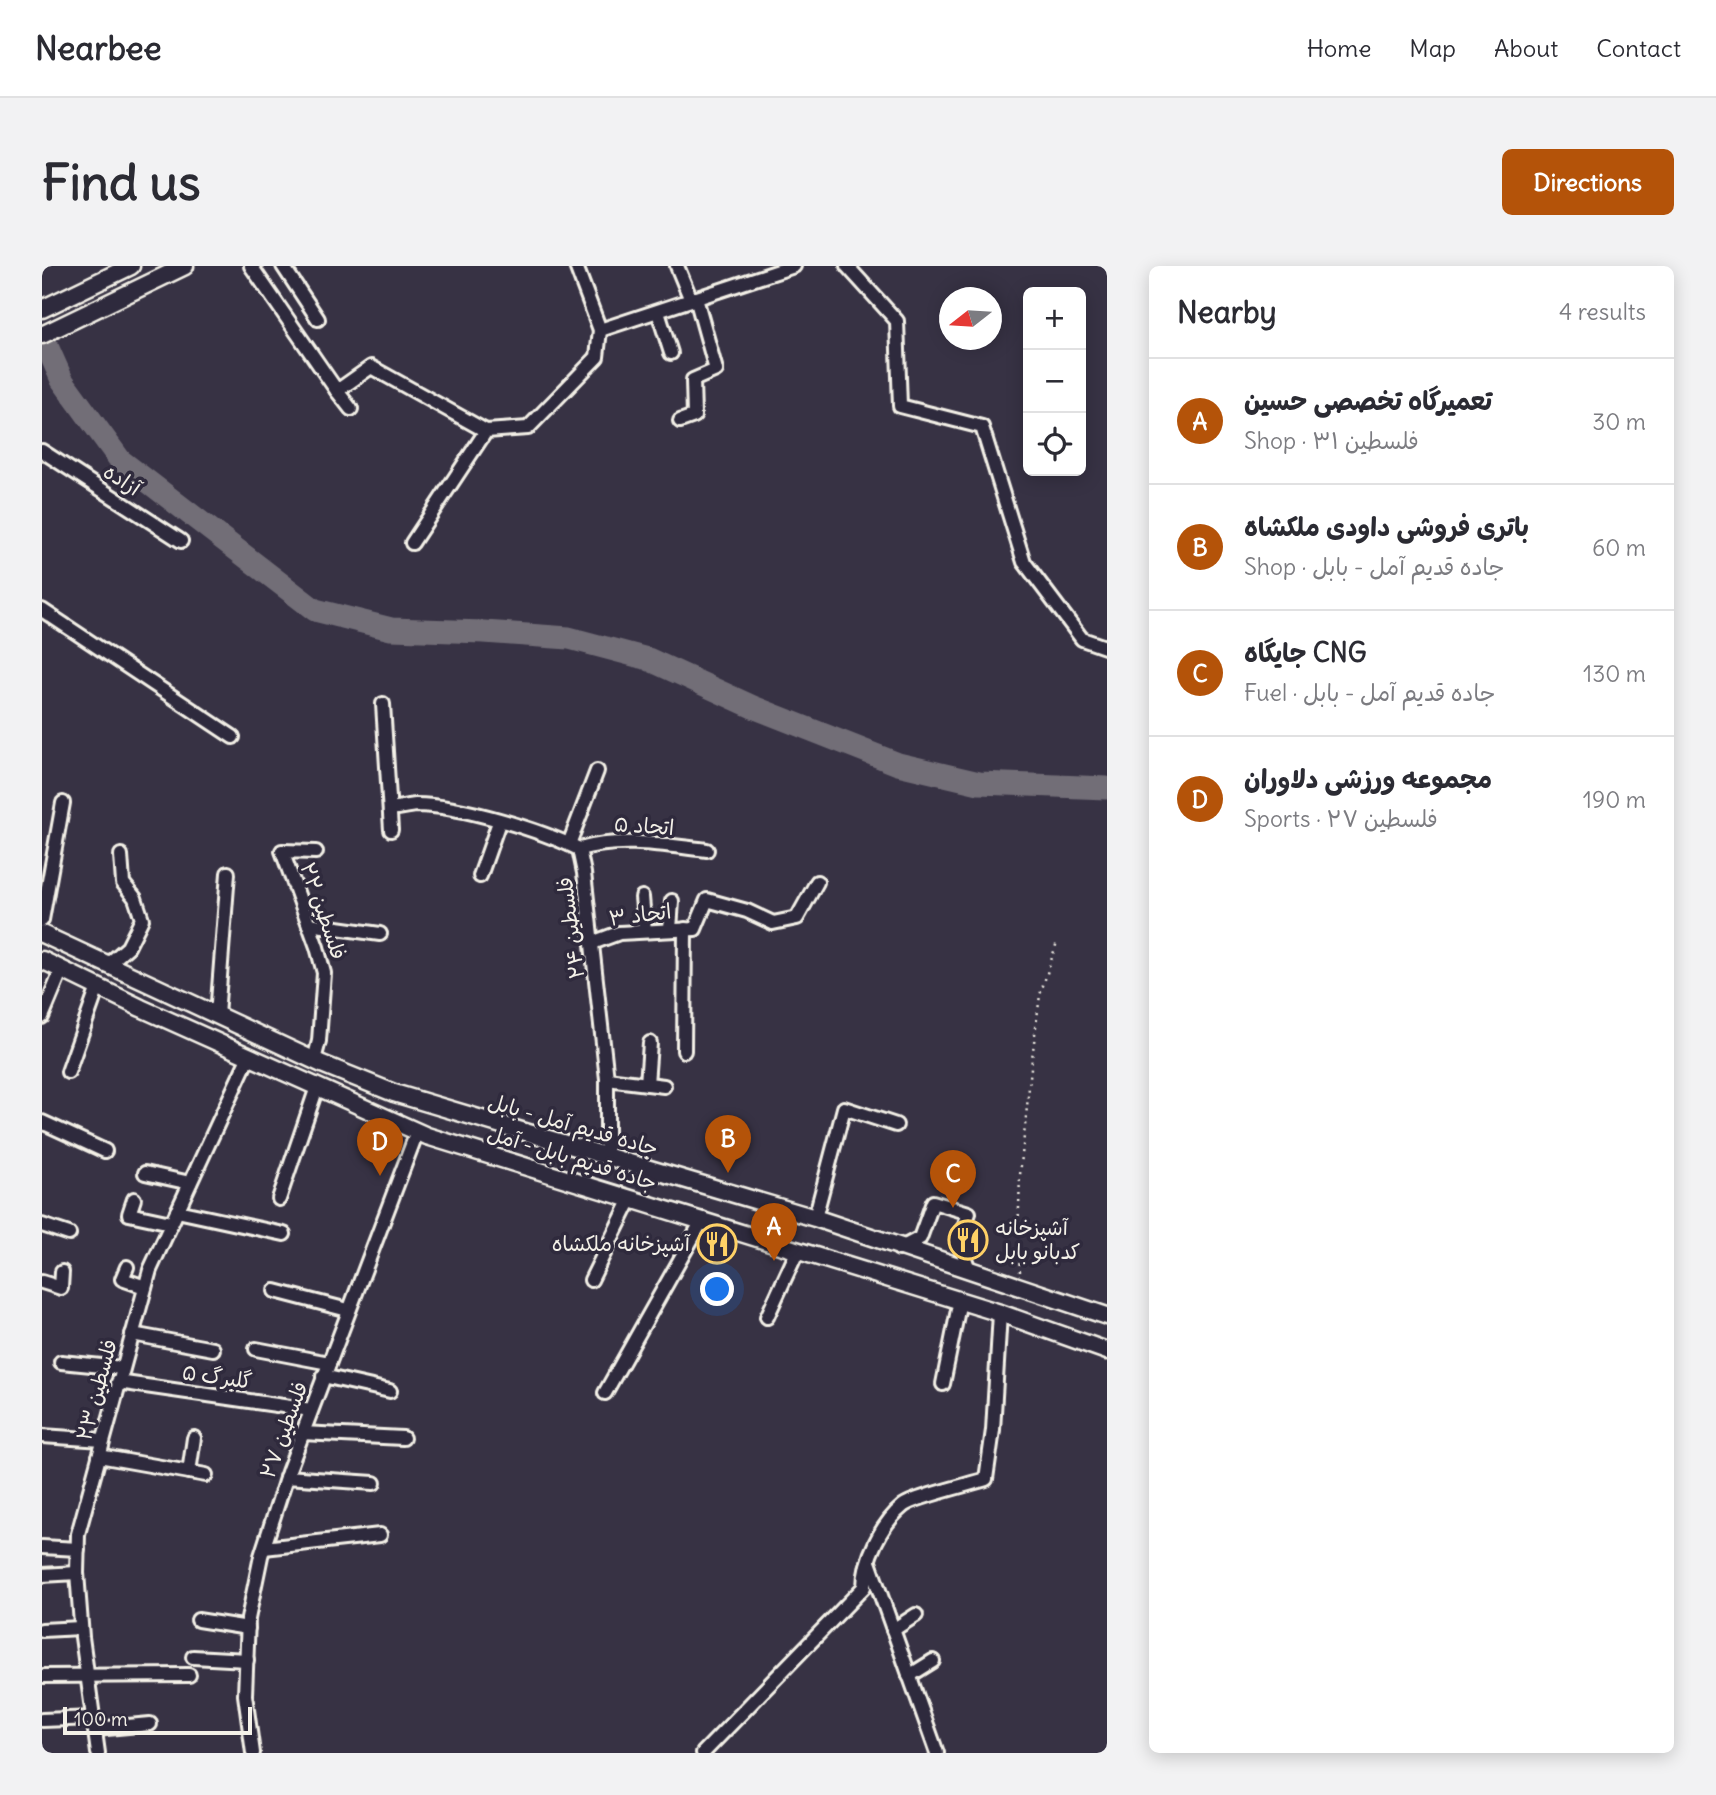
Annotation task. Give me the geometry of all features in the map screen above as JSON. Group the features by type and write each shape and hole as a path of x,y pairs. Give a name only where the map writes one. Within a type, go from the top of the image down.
{"main road":[{"path":"48,306 131,266"},
{"path":"42,335 185,266"},
{"name":"جاده قدیم آمل - بابل","path":"42,934 394,1093 815,1218 899,1249 1107,1317"},
{"name":"جاده قدیم بابل - آمل","path":"42,960 418,1132 960,1300 1107,1351"}],"street":[{"path":"251,266 351,410"},
{"path":"283,266 318,319"},
{"path":"337,391 371,367 486,431 528,428 597,357 600,330 576,266"},
{"path":"677,266 694,299 716,370 693,380 694,416 680,421"},
{"path":"600,330 794,266"},
{"path":"847,266 897,321 901,405 982,427 1024,562 1082,639 1105,648 1107,646"},
{"path":"658,312 671,353"},
{"path":"412,543 486,431"},
{"name":"آزاده","path":"42,451 181,541"},
{"path":"42,610 233,737"},
{"path":"383,704 391,830"},
{"path":"390,810 416,805 460,810 555,837 574,846 597,771"},
{"path":"42,920 63,803"},
{"path":"480,876 499,822"},
{"name":"اتحاد ۵","path":"574,846 604,842 644,843 707,850"},
{"name":"فلسطین ۲۴","path":"574,846 584,873 607,1079 607,1157"},
{"name":"فلسطین ۲۲","path":"314,1059 319,1041 324,973 282,851 316,852"},
{"path":"107,965 128,947 142,919 135,898 123,883 121,855"},
{"path":"217,1015 229,873"},
{"name":"اتحاد ۳","path":"592,943 620,933 695,929 707,900 747,911 773,923 797,918 817,882"},
{"path":"642,897 645,931"},
{"path":"670,929 672,901"},
{"path":"309,925 380,934"},
{"path":"684,1051 685,929"},
{"path":"42,1017 62,969"},
{"path":"68,1072 99,987"},
{"path":"647,1084 650,1043"},
{"name":"فلسطین ۲۳","path":"98,1753 81,1628 77,1573 78,1534 150,1270 249,1056"},
{"path":"607,1079 664,1086"},
{"path":"279,1199 317,1087"},
{"path":"815,1218 844,1108 896,1125"},
{"path":"42,1122 105,1151"},
{"name":"فلسطین ۲۷","path":"253,1753 245,1695 248,1628 264,1548 286,1477 323,1376 418,1132"},
{"path":"145,1173 190,1183"},
{"path":"134,1199 128,1214 171,1223"},
{"path":"591,1280 631,1199"},
{"path":"899,1249 920,1238 933,1202 953,1208 969,1213 959,1241 969,1270"},
{"path":"177,1211 284,1234"},
{"path":"605,1393 703,1219"},
{"path":"42,1225 69,1234"},
{"path":"767,1317 798,1250"},
{"path":"127,1267 122,1279 145,1287"},
{"path":"42,1282 61,1288 62,1272"},
{"path":"275,1291 348,1310"},
{"path":"943,1384 960,1300"},
{"path":"703,1753 864,1587 872,1549 904,1504 986,1479 993,1430 1000,1313"},
{"path":"132,1334 213,1349"},
{"path":"256,1349 328,1363"},
{"path":"61,1363 122,1368"},
{"path":"323,1376 390,1391"},
{"name":"گلبرگ ۵","path":"118,1382 311,1410"},
{"path":"302,1433 403,1438"},
{"path":"42,1436 103,1440"},
{"path":"189,1472 194,1438"},
{"path":"99,1456 206,1475"},
{"path":"286,1477 374,1483"},
{"path":"264,1548 380,1535"},
{"path":"42,1547 78,1549"},
{"path":"868,1561 937,1753"},
{"path":"42,1575 77,1573"},
{"path":"893,1630 916,1615"},
{"path":"198,1620 248,1628"},
{"path":"42,1630 81,1628"},
{"path":"193,1657 247,1660"},
{"path":"909,1676 933,1661"},
{"path":"42,1676 189,1675"},
{"path":"42,1720 150,1724"}],"path":[{"path":"1025,1288 1019,1267 1018,1238 1021,1164 1040,995 1057,942"}],"waterway":[{"path":"42,335 62,380 120,460 315,610 391,629 569,638 648,659 753,707 898,764 979,783 1107,788"}],"place":[{"name":"باتری فروشی داودی ملکشاه","path":"728,1173"},
{"name":"مجموعه ورزشی دلاوران","path":"380,1176"},
{"name":"جایگاه CNG","path":"953,1208"},
{"name":"آشپزخانه کدبانو بابل","path":"968,1240"},
{"name":"آشپزخانه ملکشاه","path":"717,1244"},
{"name":"تعمیرگاه تخصصی حسین","path":"774,1261"}]}
